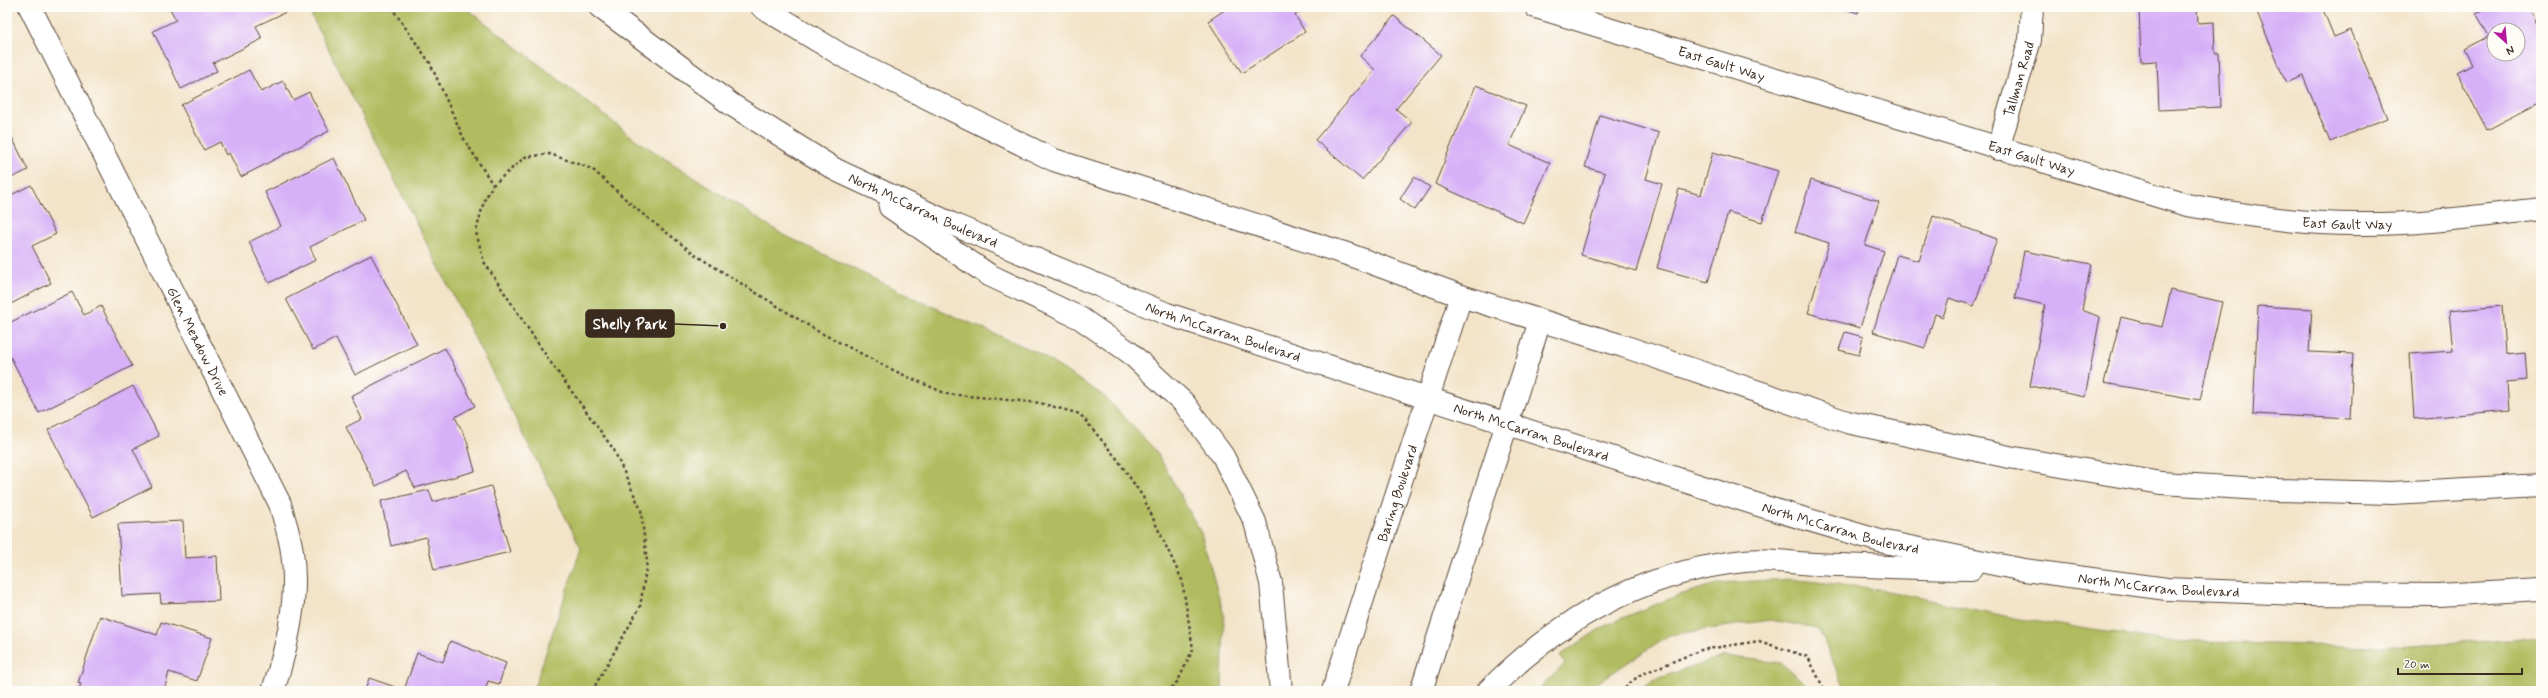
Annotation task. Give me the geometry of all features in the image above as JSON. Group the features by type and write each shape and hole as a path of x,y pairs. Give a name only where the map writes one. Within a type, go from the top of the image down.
{"main road":[{"name":"Glen Meadow Drive","path":"30,7 280,504 292,552 295,599 285,653 273,691"},
{"name":"North McCarran Boulevard","path":"600,7 732,105 836,170 952,224 1167,314 1758,505 1880,541 2024,570 2167,589 2299,594 2438,595 2541,589"},
{"path":"762,7 848,59 1054,160 1350,255 1461,296 1847,422 2009,457 2153,482 2278,490 2392,493 2541,485"},
{"name":"East Gault Way","path":"1536,7 1998,149 2188,205 2270,220 2357,224 2463,218 2541,209"},
{"name":"Tallman Road","path":"1998,149 2030,40 2032,7"},
{"path":"836,170 989,275 1080,318 1129,352 1184,402 1223,456 1255,522 1271,583 1282,691"},
{"name":"Baring Boulevard","path":"1333,691 1427,397 1461,296"},
{"path":"1420,691 1540,321"},
{"path":"1488,691 1527,653 1561,628 1592,609 1628,591 1708,567 1745,561 1922,569 2024,570"}],"path":[{"path":"391,7 430,63 464,139 493,185"},
{"path":"592,691 640,607 647,562 641,510 614,450 549,360 484,262 476,232 484,201 493,185 525,157 550,154 592,169 640,212 697,256 820,332 897,372 947,394 1040,403 1080,414 1118,460 1143,497 1182,580 1193,649 1178,681 1169,691"},
{"path":"1620,691 1640,675 1701,650 1759,641 1808,657 1825,691"}],"green space":[{"path":"307,7 465,7 635,139 782,234 918,300 1036,352 1104,396 1156,451 1201,533 1224,615 1222,691 533,691 581,548"},
{"path":"1791,579 1878,589 2019,619 2167,641 2378,647 2541,637 2541,691 1846,691 1818,628 1770,620 1669,635 1585,691 1537,691 1565,664 1560,655 1606,625 1679,595 1720,583"},
{"path":"1725,656 1781,663 1814,691 1638,691 1653,680"}],"building":[{"path":"169,7 286,7 288,11 256,26 262,39 213,63 217,71 181,89 153,31 176,20"},
{"path":"1229,7 1307,7 1295,15 1305,32 1242,73 1208,21"},
{"path":"1839,7 1860,7 1858,13"},
{"path":"2139,7 2197,7 2198,23 2214,22 2215,53 2219,53 2221,107 2159,110 2157,61 2141,62"},
{"path":"2271,7 2322,7 2334,37 2351,30 2387,118 2330,142 2303,76 2286,83 2257,12"},
{"path":"2488,7 2529,7 2538,26 2541,24 2541,102 2487,130 2457,73 2472,65 2464,49 2486,38 2486,62 2526,62 2526,22 2486,22 2486,31 2476,13"},
{"path":"1394,16 1441,55 1396,109 1412,122 1362,180 1315,140 1375,70 1360,56"},
{"path":"249,70 261,92 283,81 293,100 309,92 329,131 241,177 229,153 226,155 220,142 204,150 181,105"},
{"path":"1476,85 1526,106 1509,145 1550,163 1523,223 1435,184"},
{"path":"1600,115 1659,133 1646,179 1662,184 1636,271 1581,255 1605,173 1585,167"},
{"path":"7,127 28,170 7,180"},
{"path":"1713,152 1778,171 1762,222 1728,212 1708,282 1657,268 1679,189 1701,195"},
{"path":"334,158 364,220 310,247 316,260 269,283 249,242 281,226 265,192"},
{"path":"1414,177 1430,187 1415,210 1400,199"},
{"path":"1811,180 1879,201 1865,245 1884,251 1860,328 1808,313 1829,243 1795,232"},
{"path":"31,185 56,234 32,246 51,283 7,306 7,197"},
{"path":"1933,216 1997,239 1974,306 1949,298 1943,317 1935,314 1925,348 1873,332 1897,255 1919,261"},
{"path":"2024,251 2091,264 2082,310 2100,317 2085,397 2030,386 2045,305 2015,298"},
{"path":"371,255 417,344 355,375 336,338 313,350 286,299"},
{"path":"2171,290 2222,302 2200,400 2104,383 2121,317 2162,327"},
{"path":"72,292 84,315 101,306 132,366 39,413 7,350 7,324"},
{"path":"2258,306 2312,309 2309,352 2353,354 2350,419 2253,414"},
{"path":"2502,306 2505,354 2525,352 2527,380 2507,382 2509,410 2414,419 2410,354 2453,351 2449,311"},
{"path":"1845,332 1863,337 1859,355 1839,350"},
{"path":"445,348 475,406 455,417 466,438 475,471 415,488 406,471 376,486 346,427 362,419 351,396"},
{"path":"133,386 159,436 133,449 152,487 93,517 48,430"},
{"path":"491,486 510,552 434,570 426,537 391,546 381,501 429,490 433,502"},
{"path":"183,521 185,558 217,556 219,601 161,603 160,594 122,596 118,524"},
{"path":"100,616 157,635 161,622 212,638 197,681 169,672 164,691 154,687 152,691 78,691 81,684 78,683"},
{"path":"450,641 506,663 499,684 488,681 485,691 365,691 369,678 404,690 417,653 443,662"}],"place":[{"name":"Shelly Park","path":"723,326"}]}
